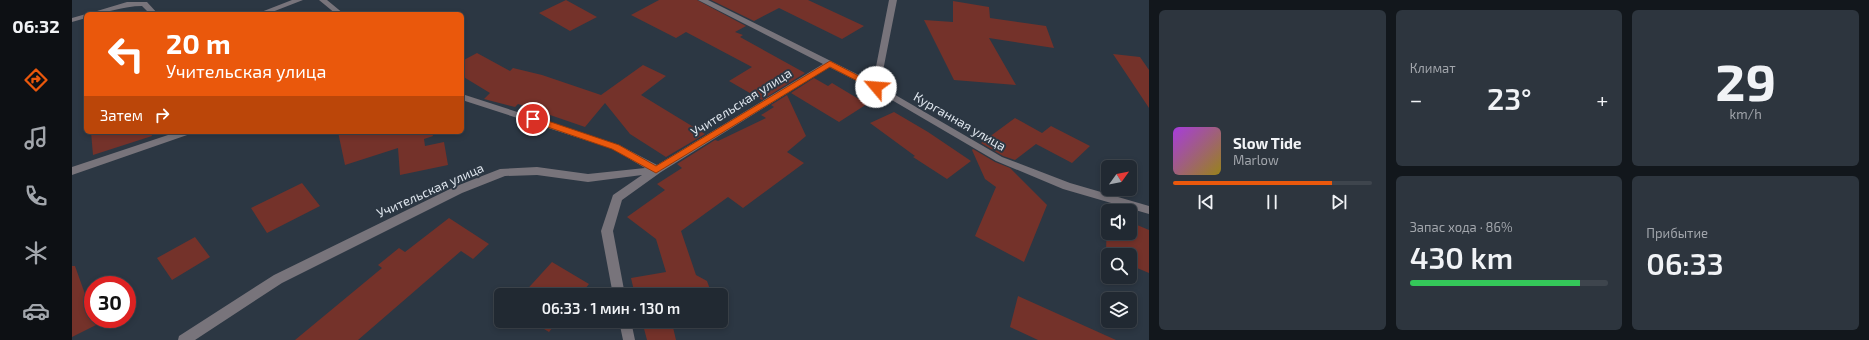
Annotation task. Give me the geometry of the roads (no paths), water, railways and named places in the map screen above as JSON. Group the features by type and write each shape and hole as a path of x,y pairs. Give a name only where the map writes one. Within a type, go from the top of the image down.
{"street":[{"path":"266,12 299,0"},
{"path":"323,0 338,12"},
{"name":"Курганная улица","path":"702,0 876,87 999,159 1067,186 1149,210"},
{"path":"876,87 893,0"},
{"path":"98,12 127,4 144,4 152,12"},
{"path":"72,20 84,17"},
{"name":"Учительская улица","path":"184,340 278,279 458,190 504,172 537,171 588,178 656,170 830,64"},
{"path":"464,98 616,147 656,170 617,198 607,230 618,288"},
{"path":"72,171 181,134"},
{"path":"626,328 629,340"}]}
